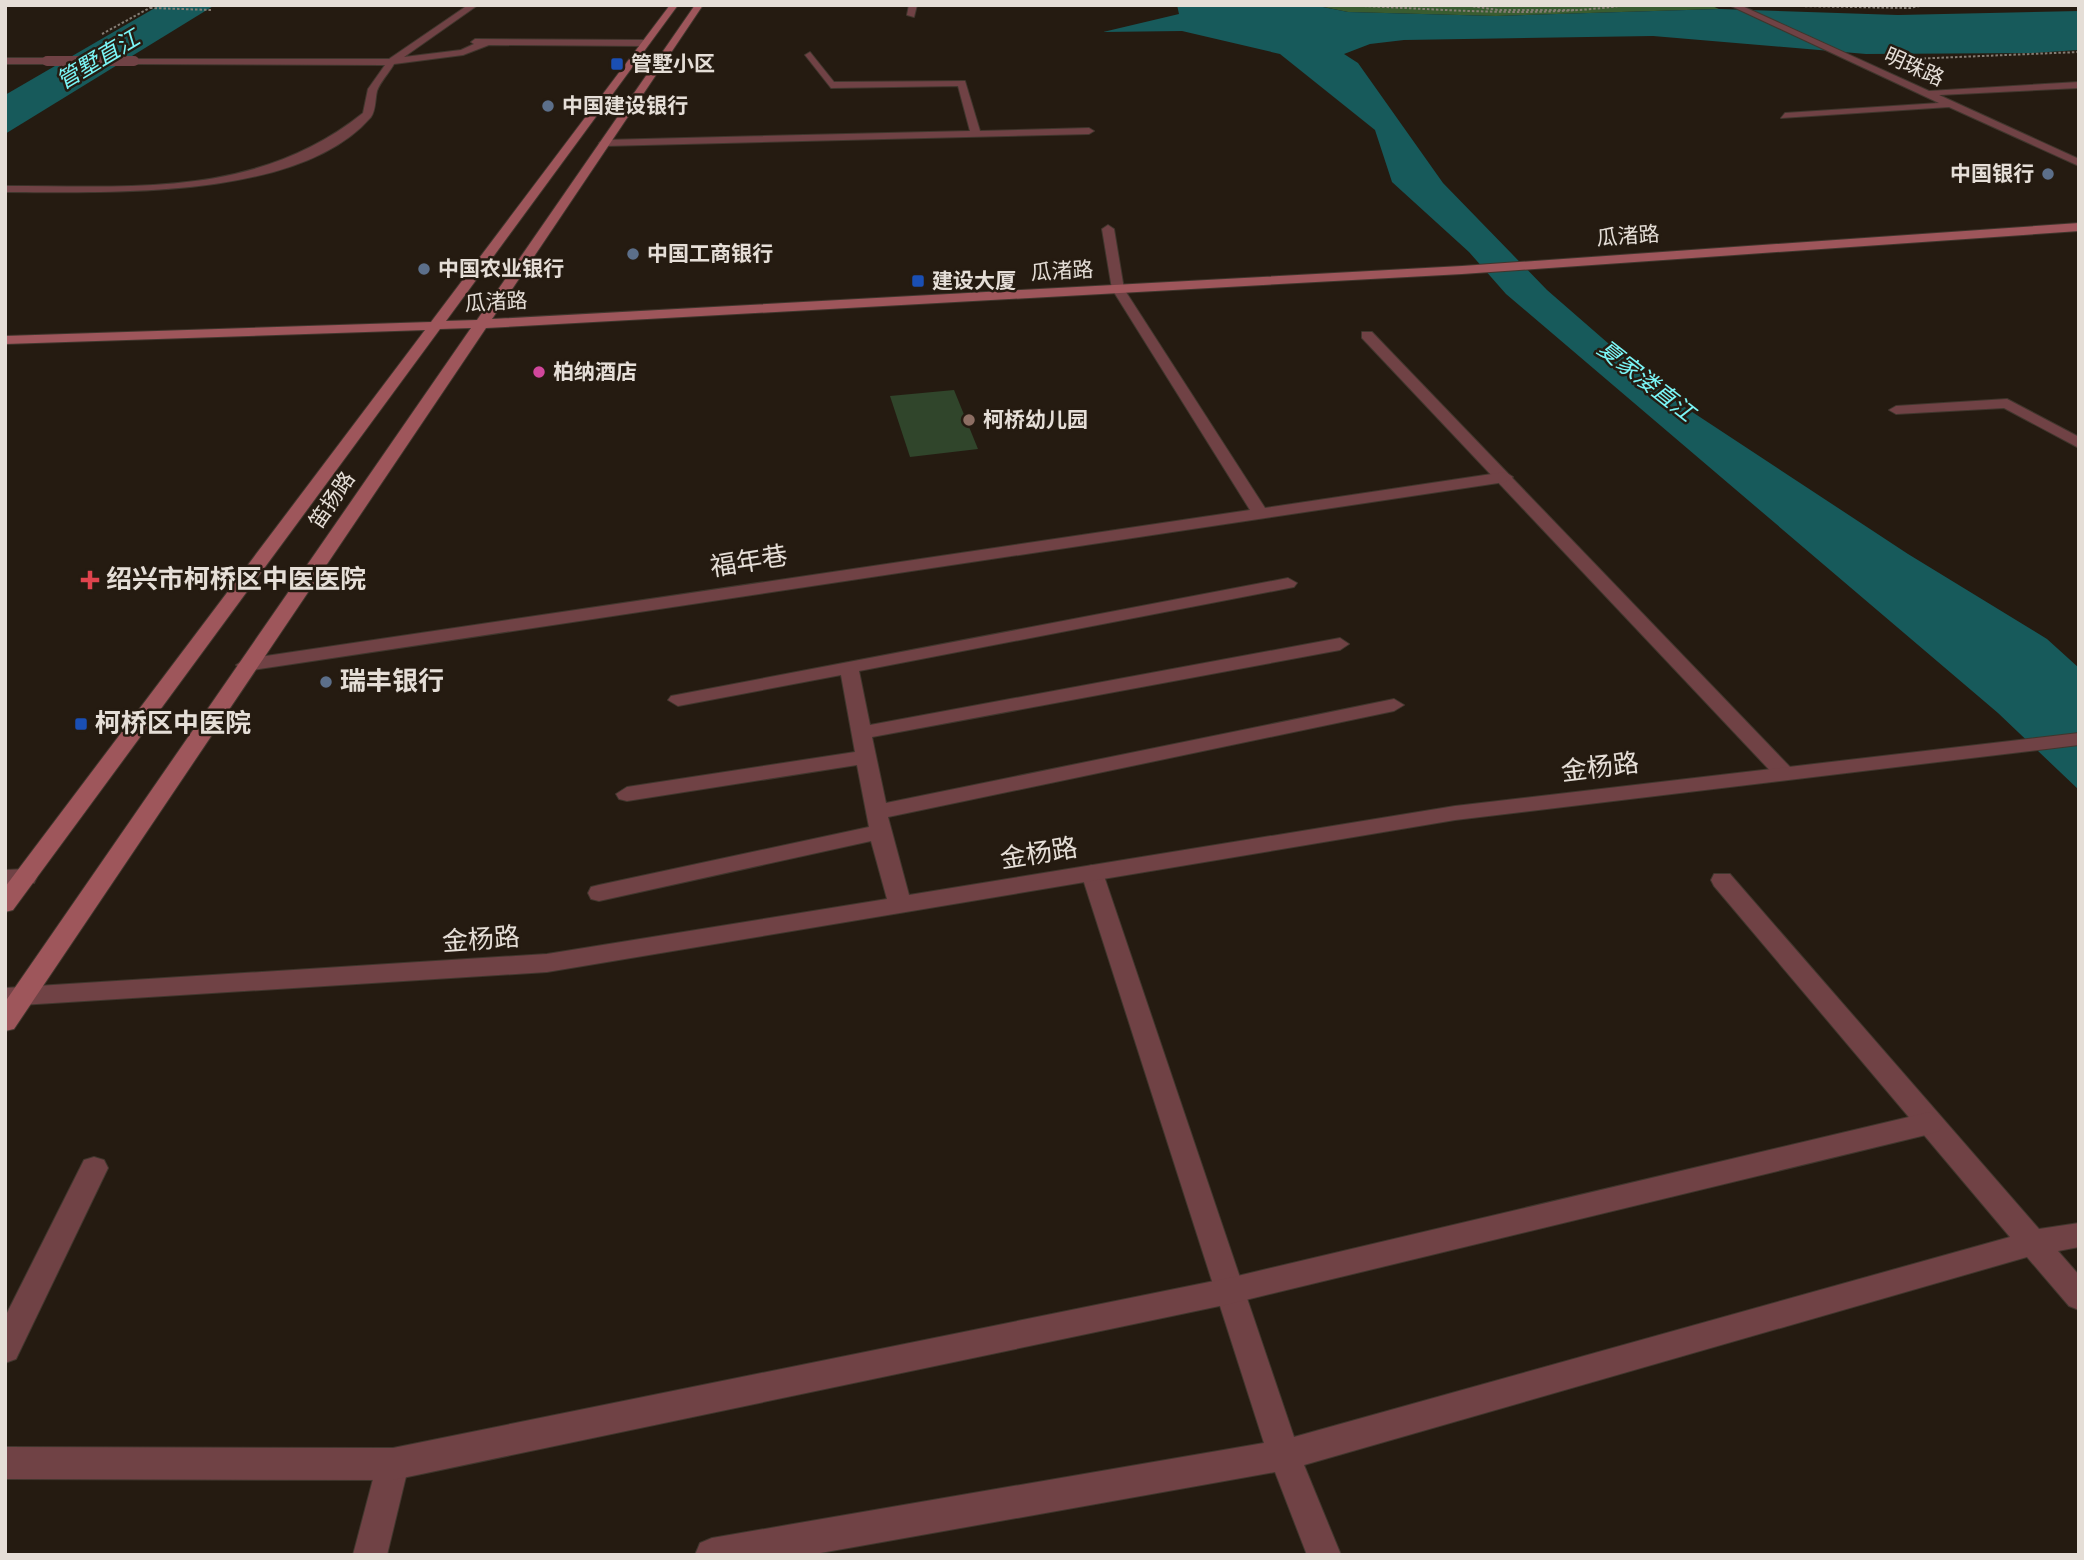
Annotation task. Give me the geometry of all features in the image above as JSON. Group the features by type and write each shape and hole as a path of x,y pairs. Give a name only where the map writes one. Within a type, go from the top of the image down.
{"street":[{"path":"5,189 184,187 226,181 261,172 321,148 368,114 373,89 391,62 474,5"},
{"name":"笛扬路","path":"5,904 16,877 437,325 674,5"},
{"name":"笛扬路","path":"5,1021 14,998 699,5"},
{"name":"明珠路","path":"1733,5 2079,163"},
{"path":"424,41 437,41"},
{"path":"450,41 646,43"},
{"path":"5,61 391,62 453,55 488,42"},
{"path":"810,55 831,85 962,83 976,134"},
{"path":"1926,94 2079,85"},
{"path":"1785,116 1949,104"},
{"path":"604,143 1089,131"},
{"name":"瓜渚路","path":"5,340 480,324 1118,289 1462,270 2079,226"},
{"path":"1108,229 1118,289 1259,512"},
{"path":"1367,335 1785,774"},
{"path":"1896,410 2007,403 2079,443"},
{"name":"福年巷","path":"246,665 1505,477"},
{"path":"678,700 1288,583"},
{"path":"862,733 1340,644"},
{"path":"849,668 879,822 900,904"},
{"path":"599,893 879,822 1394,705"},
{"name":"金杨路","path":"14,998 547,963 1455,813 2079,739"},
{"path":"626,794 867,757"},
{"path":"1091,873 1284,1455 1324,1555"},
{"path":"1722,880 2079,1297"},
{"path":"5,1463 393,1464 1229,1291 1930,1123"},
{"path":"5,1349 94,1168"},
{"path":"712,1555 1284,1455 2033,1243 2079,1235"},
{"path":"370,1555 393,1464"}],"path":[{"path":"1338,5 1486,11 1588,10 1626,5"},
{"path":"1464,5 1486,11"},
{"path":"1788,6 1909,8 1924,5"},
{"path":"150,8 212,10"},
{"path":"1882,74 1899,72 1886,64 1929,56 2040,56 2079,52"}],"green space":[{"path":"1314,5 1710,5 1719,9 1496,16 1348,12"},
{"path":"954,390 978,449 910,457 890,396"}],"water":[{"name":"管墅直江","path":"160,5 215,5 5,134 5,95"},
{"name":"夏家溇直江","path":"1177,5 1313,5 1348,12 1496,16 1719,9 1898,15 2079,11 2079,50 2033,53 1866,54 1653,36 1404,40 1370,44 1344,54 1358,63 1443,183 1547,290 1671,398 1908,554 2047,639 2079,668 2079,790 1998,713 1506,294 1469,252 1392,182 1375,130 1280,54 1182,31 1103,32 1179,14"}],"place":[{"name":"管墅小区","path":"617,64"},
{"name":"中国建设银行","path":"548,106"},
{"name":"中国银行","path":"2048,174"},
{"name":"中国工商银行","path":"633,254"},
{"name":"中国农业银行","path":"424,269"},
{"name":"建设大厦","path":"918,281"},
{"name":"柏纳酒店","path":"539,372"},
{"name":"柯桥幼儿园","path":"969,420"},
{"name":"绍兴市柯桥区中医医院","path":"90,580"},
{"name":"瑞丰银行","path":"326,682"},
{"name":"柯桥区中医院","path":"81,724"}]}
